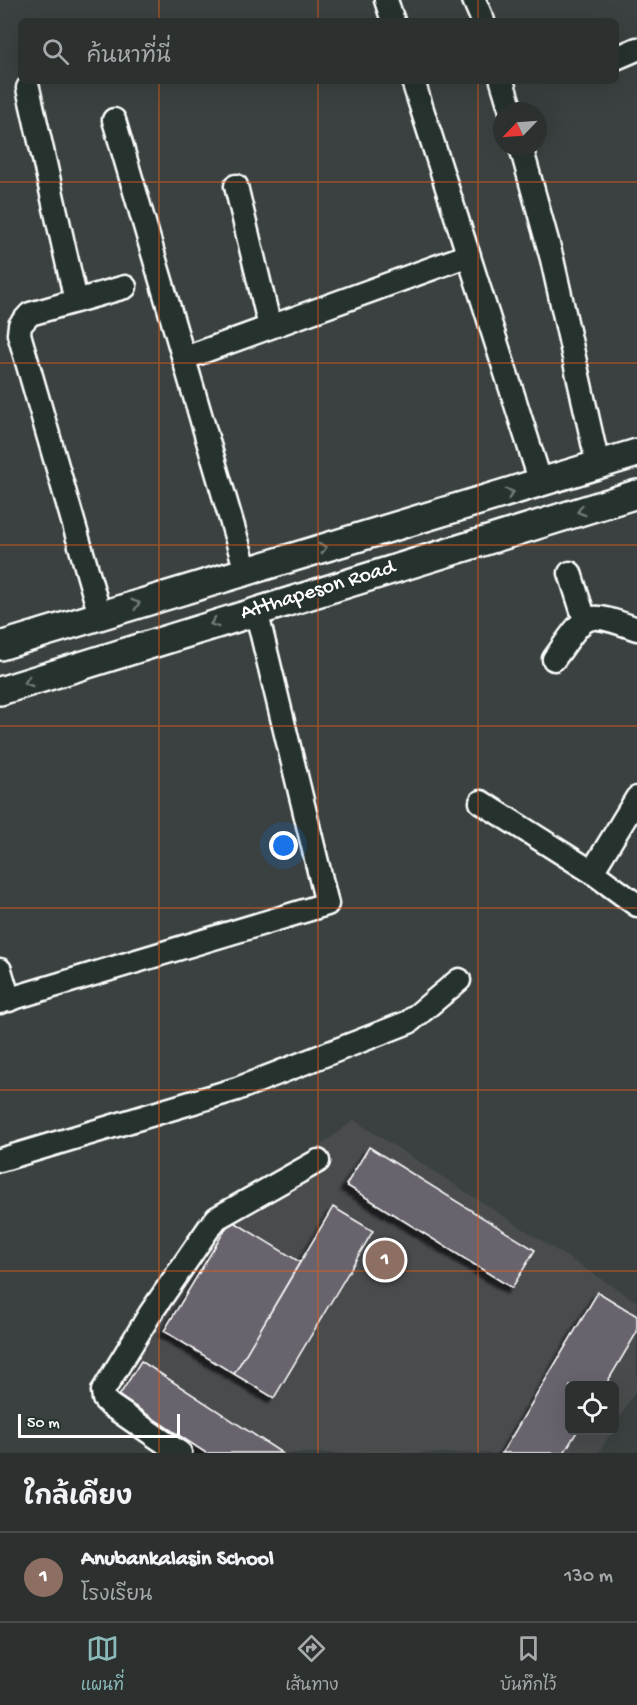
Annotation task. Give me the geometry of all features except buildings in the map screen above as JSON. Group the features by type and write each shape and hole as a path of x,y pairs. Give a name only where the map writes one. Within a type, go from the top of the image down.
{"main road":[{"name":"Atthapeson Road","path":"0,646 637,453"},
{"path":"541,483 552,520"},
{"name":"Atthapeson Road","path":"0,691 637,494"}],"street":[{"path":"386,0 392,18"},
{"path":"474,0 482,18"},
{"path":"619,57 637,48"},
{"path":"413,84 541,483"},
{"path":"503,84 508,102"},
{"path":"28,88 76,301"},
{"path":"114,120 246,571"},
{"path":"523,156 552,259 598,465"},
{"path":"236,186 270,327"},
{"path":"185,358 469,255"},
{"path":"100,615 19,334 20,325 30,314 125,287"},
{"path":"570,573 585,620"},
{"path":"0,970 4,1001 327,904 256,610"},
{"path":"554,658 585,620 595,616 637,629"},
{"path":"592,872 637,798"},
{"path":"481,802 592,872 637,905"},
{"path":"0,1160 237,1089 409,1022 459,980"},
{"path":"180,1453 110,1405 104,1399 103,1391 150,1314 213,1223 227,1211 318,1161"}],"shaded area":[{"path":"354,1120 637,1302 637,1388 619,1420 619,1381 565,1381 565,1435 610,1435 599,1453 187,1453 115,1396 224,1218"}],"place":[{"name":"Anubankalasin School","path":"385,1260"}]}
